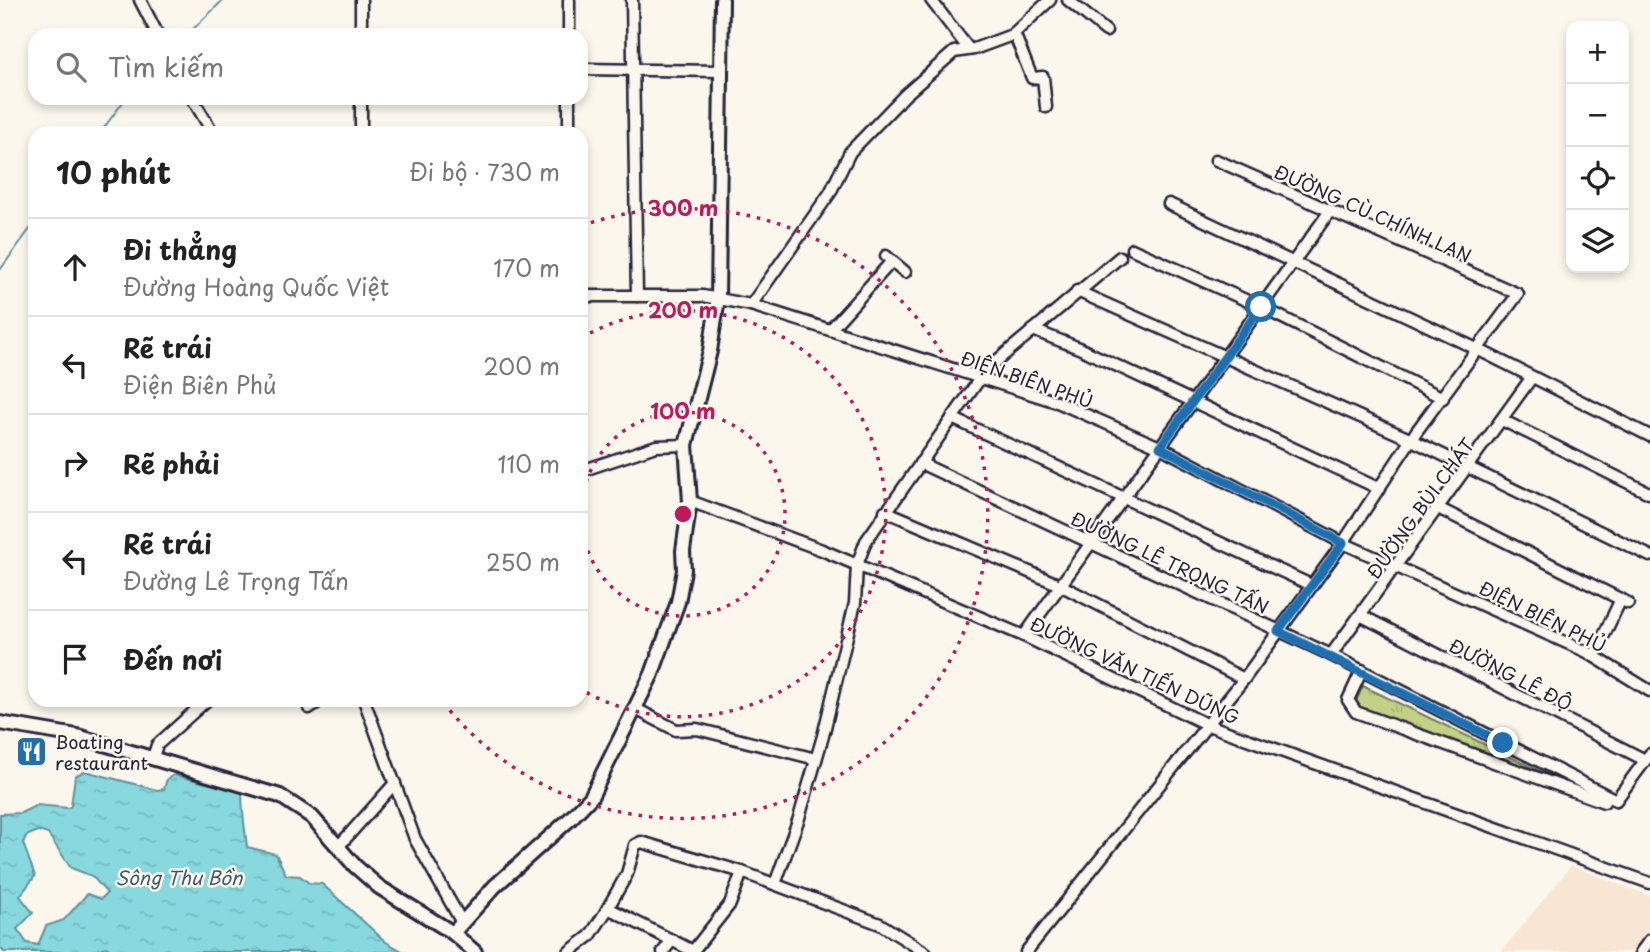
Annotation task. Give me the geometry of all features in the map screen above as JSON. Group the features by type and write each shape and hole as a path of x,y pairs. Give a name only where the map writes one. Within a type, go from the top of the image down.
{"main road":[{"path":"453,933 461,921 591,797 614,756 652,674 678,602 684,570 683,551 690,501 686,445 710,351 718,298 722,0"},
{"path":"0,723 77,736 280,796 313,817 338,848 379,887 453,933 475,952"}],"street":[{"path":"140,0 154,28"},
{"path":"361,0 361,28"},
{"path":"569,0 569,28"},
{"path":"632,0 631,71 637,296"},
{"path":"931,0 968,48"},
{"path":"751,305 830,193 850,152 905,95 954,52 991,43 1014,33 1050,0"},
{"path":"1069,0 1106,31"},
{"path":"1014,33 1032,78 1042,76 1046,107"},
{"path":"588,69 721,71"},
{"path":"196,105 209,126"},
{"path":"361,105 361,126"},
{"path":"569,105 569,126"},
{"name":"ĐƯỜNG CÙ CHÍNH LAN","path":"1216,160 1518,295 1479,350"},
{"path":"1169,204 1479,350 1650,436"},
{"path":"1024,636 1330,211"},
{"path":"1132,249 1261,307 1443,398"},
{"path":"775,884 816,759 855,603 857,565 866,541 979,378 1077,291 1120,257"},
{"path":"830,330 889,259 905,272"},
{"path":"1077,291 1412,440 1650,556"},
{"name":"ĐIỆN BIÊN PHỦ","path":"588,296 718,298 751,305 1057,402 1160,447 1343,543 1397,565 1594,656 1650,691"},
{"path":"1032,330 1080,348 1380,489"},
{"path":"1026,952 1244,679 1343,543 1412,440 1479,350"},
{"name":"ĐƯỜNG BÙI CHÁT","path":"1331,655 1362,616 1532,377"},
{"path":"952,418 1311,585"},
{"path":"1502,420 1648,493"},
{"path":"588,469 656,446 686,445"},
{"name":"ĐƯỜNG LÊ TRỌNG TẤN","path":"920,463 1362,670 1616,800"},
{"name":"ĐƯỜNG VĂN TIẾN DŨNG","path":"690,501 857,565 1024,636 1208,725 1650,883"},
{"path":"1438,509 1625,601 1594,656"},
{"path":"886,511 1060,585 1244,679"},
{"name":"ĐƯỜNG LÊ ĐỘ","path":"1362,616 1648,757"},
{"path":"1362,670 1348,700 1356,712 1603,802 1614,803 1648,757"},
{"path":"153,757 157,744 199,707"},
{"path":"367,707 415,839 461,921"},
{"path":"634,708 676,730 697,729 816,759"},
{"path":"338,848 395,783"},
{"path":"569,952 590,936 608,908 627,874 635,845 639,842 742,872 880,924 925,952"},
{"path":"608,908 690,951 697,949 730,904 742,872"},
{"path":"663,952 672,940"},
{"path":"1641,952 1650,940"}],"shaded area":[{"path":"1571,866 1650,896 1650,928 1632,952 1501,952"}],"green space":[{"path":"1363,686 1563,782 1353,708"}],"water":[{"name":"Sông Thu Bồn","path":"85,771 157,790 164,789 167,779 174,775 214,785 224,782 243,791 247,847 276,854 286,875 300,876 309,883 322,884 386,942 404,952 115,952 106,947 90,952 4,952 0,948 0,814 21,813 37,805 68,808 71,806 75,776","holes":["38,831 48,834 71,868 92,876 107,893 101,899 87,894 64,920 46,926 38,945 27,943 17,929 33,913 20,896 35,876 23,843 26,836"]}],"waterway":[{"path":"194,28 223,0"},
{"path":"105,126 121,105"},
{"path":"0,270 28,232"}],"place":[{"name":"Boating restaurant","path":"32,751"}],"route":[{"path":"1261,307 1160,447 1343,543 1278,631 1362,670 1503,743"}]}
